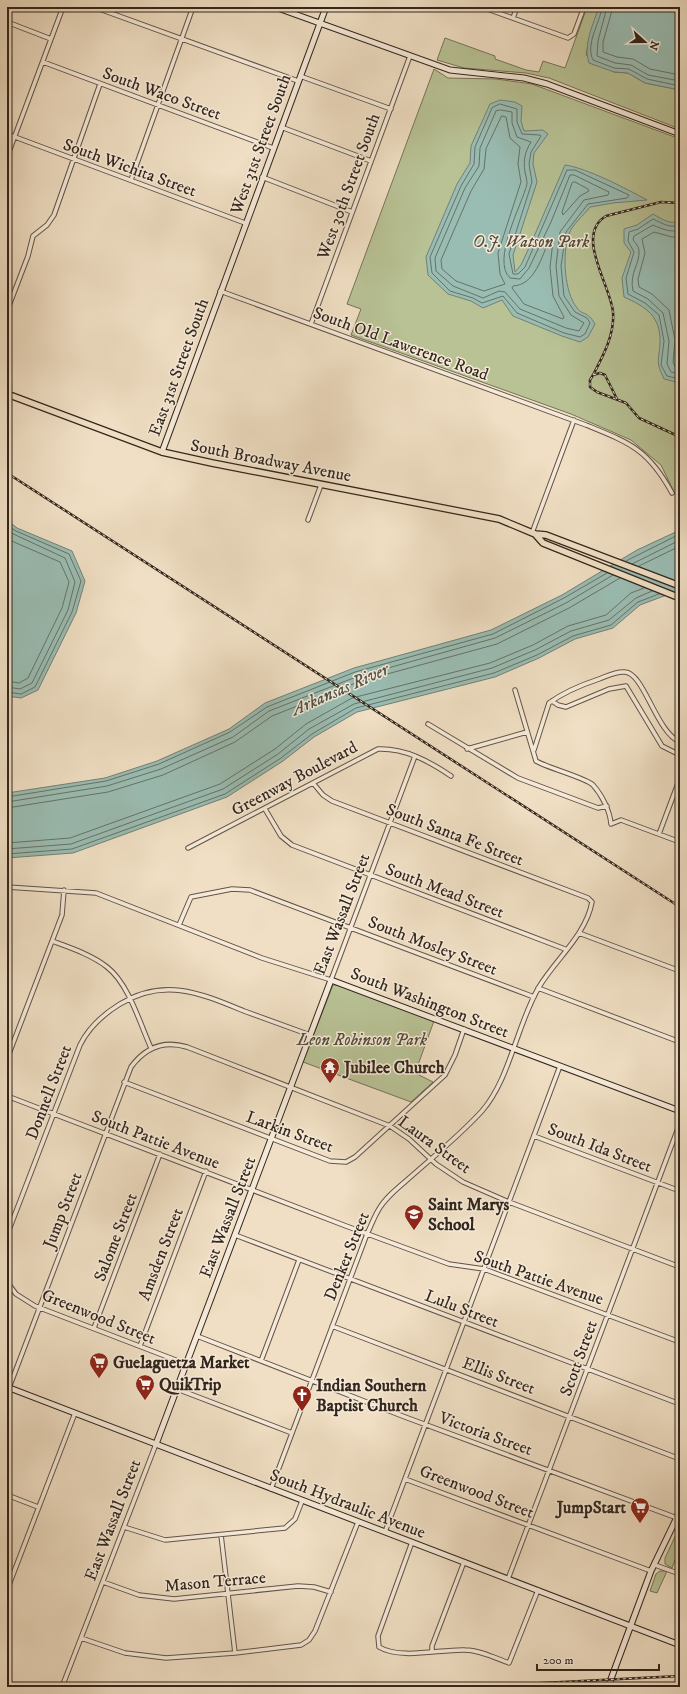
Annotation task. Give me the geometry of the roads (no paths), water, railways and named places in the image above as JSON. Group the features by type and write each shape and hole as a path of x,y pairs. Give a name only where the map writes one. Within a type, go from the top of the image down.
{"main road":[{"name":"South Broadway Avenue","path":"7,394 162,452 498,519 534,534 546,535 680,586"},
{"name":"South Broadway Avenue","path":"534,534 543,543 680,598"}],"street":[{"path":"7,157 63,7"},
{"path":"94,7 181,39 391,109"},
{"path":"131,180 193,7"},
{"path":"275,7 450,70 524,78 547,84 680,134"},
{"name":"West 31st Street South","path":"220,291 326,7"},
{"path":"482,7 570,38 574,34 584,7"},
{"path":"513,18 517,7"},
{"path":"7,22 51,39"},
{"name":"West 30th Street South","path":"311,324 410,56"},
{"name":"South Waco Street","path":"43,62 273,148"},
{"path":"7,311 35,233 47,225 53,217 100,84"},
{"path":"281,127 372,161"},
{"name":"South Wichita Street","path":"7,134 14,138 245,223"},
{"path":"262,177 352,212"},
{"name":"South Old Lawerence Road","path":"220,291 574,420 631,444 649,458 663,477 672,493"},
{"name":"East 31st Street South","path":"162,452 220,291"},
{"path":"534,534 574,420"},
{"path":"308,520 321,484"},
{"path":"534,753 547,706 552,701 571,690 594,680 614,674 628,672 637,679 667,732 680,742"},
{"path":"552,701 558,705 566,706 608,688 626,686 662,746 680,755"},
{"path":"516,690 536,761 593,785 607,806 611,815 612,824 621,820 680,842"},
{"path":"428,724 467,749 518,778 598,808 607,806"},
{"path":"467,749 527,732"},
{"name":"Greenway Boulevard","path":"188,848 378,749 398,750 415,756 432,763 451,776"},
{"name":"East Wassall Street","path":"62,1687 177,1389 415,756"},
{"path":"659,834 680,778"},
{"name":"South Santa Fe Street","path":"313,783 323,795 332,801 588,898 592,902"},
{"name":"South Mead Street","path":"264,809 281,836 292,845 565,949"},
{"name":"South Washington Street","path":"7,887 96,893 262,958 331,980 680,1111"},
{"name":"South Mosley Street","path":"179,925 191,897 232,889 250,890 534,997"},
{"path":"7,1059 62,915 64,890"},
{"name":"Denker Street","path":"271,1489 367,1234 379,1209 395,1191 470,1123 488,1102 499,1084 512,1048 538,988 565,949 579,933 592,902"},
{"path":"579,933 680,971"},
{"path":"52,941 77,950 108,968 122,985 129,998 151,1048"},
{"path":"538,988 680,1042"},
{"path":"129,998 157,990 177,989 197,992 310,1035"},
{"name":"Donnell Street","path":"7,1235 8,1227 54,1114 80,1045 87,1033 111,1009 129,998"},
{"name":"Larkin Street","path":"124,1082 330,1161 346,1162 355,1157 390,1126 444,1075 455,1055 464,1029"},
{"name":"Laura Street","path":"151,1048 166,1045 182,1045 390,1126 410,1139 431,1159 463,1182 509,1202 680,1267"},
{"name":"Jump Street","path":"8,1388 124,1082 133,1063 151,1048"},
{"path":"385,1532 560,1066"},
{"name":"South Pattie Avenue","path":"7,1096 449,1264 484,1269 680,1342"},
{"name":"Scott Street","path":"508,1579 680,1123"},
{"name":"South Ida Street","path":"534,1136 680,1191"},
{"name":"Salome Street","path":"94,1328 160,1154"},
{"name":"Amsden Street","path":"140,1346 206,1171"},
{"name":"Lulu Street","path":"235,1235 680,1404"},
{"path":"261,1361 300,1260"},
{"path":"7,1282 9,1289"},
{"name":"Greenwood Street","path":"9,1289 39,1307 186,1364"},
{"name":"Ellis Street","path":"332,1326 680,1459"},
{"name":"Victoria Street","path":"197,1336 550,1470 679,1514"},
{"name":"South Hydraulic Avenue","path":"8,1388 680,1645"},
{"path":"177,1389 292,1433"},
{"path":"7,1590 75,1413"},
{"name":"Greenwood Street","path":"406,1478 651,1571"},
{"path":"7,1495 38,1507"},
{"path":"124,1527 164,1540 285,1528 295,1519 302,1500"},
{"path":"608,1687 651,1571 679,1514"},
{"path":"81,1638 111,1649 152,1658 178,1658 296,1646 305,1642 315,1630 358,1522"},
{"path":"221,1535 235,1653"},
{"path":"412,1542 378,1636 379,1647 386,1652 406,1653 465,1650 476,1651 509,1663 538,1590"},
{"path":"432,1651 432,1646 464,1562"},
{"path":"655,1565 680,1574"},
{"name":"Mason Terrace","path":"103,1582 139,1595 156,1598 182,1599 307,1586 331,1592"}],"water":[{"path":"599,7 680,7 680,90 645,83 628,73 614,72 589,63 587,56 588,42"},
{"path":"500,100 515,102 522,106 521,121 524,131 543,130 548,134 534,153 533,164 537,182 513,255 515,272 521,265 529,248 565,165 595,174 647,200 590,207 575,224 569,234 565,251 565,262 569,292 577,308 590,317 595,324 588,337 580,342 513,316 502,300 483,308 471,301 448,294 428,275 426,257 457,184 470,163 471,146 490,104"},
{"path":"653,214 669,222 680,221 680,383 664,379 659,368 658,361 660,334 655,319 645,309 624,297 622,278 631,252 624,243 624,229 637,225"},
{"path":"7,520 17,528 72,551 85,581 76,613 38,690 21,698 7,696"},
{"name":"Arkansas River","path":"680,530 680,590 640,605 613,628 575,639 539,658 495,677 357,712 314,737 283,761 227,797 73,853 7,858 7,793 105,778 157,761 229,729 265,703 354,668 491,630 562,595 637,550"}],"railway":[{"path":"593,375 608,345 613,320 611,301 594,248 593,235 597,225 606,216 661,202 680,203"},
{"path":"617,399 605,375 600,373 593,375 590,380 590,387 597,392 626,403 639,418 680,437"},
{"path":"7,473 680,907"},
{"path":"461,1687 680,1676"}],"place":[{"name":"Jubilee Church","path":"330,1084"},
{"name":"Saint Marys School","path":"414,1231"},
{"name":"Guelaguetza Market","path":"99,1379"},
{"name":"QuikTrip","path":"145,1401"},
{"name":"Indian Southern Baptist Church","path":"302,1412"},
{"name":"JumpStart","path":"640,1524"}],"park label":[{"name":"O.J. Watson Park","path":"531,241"},
{"name":"Leon Robinson Park","path":"362,1039"}]}
